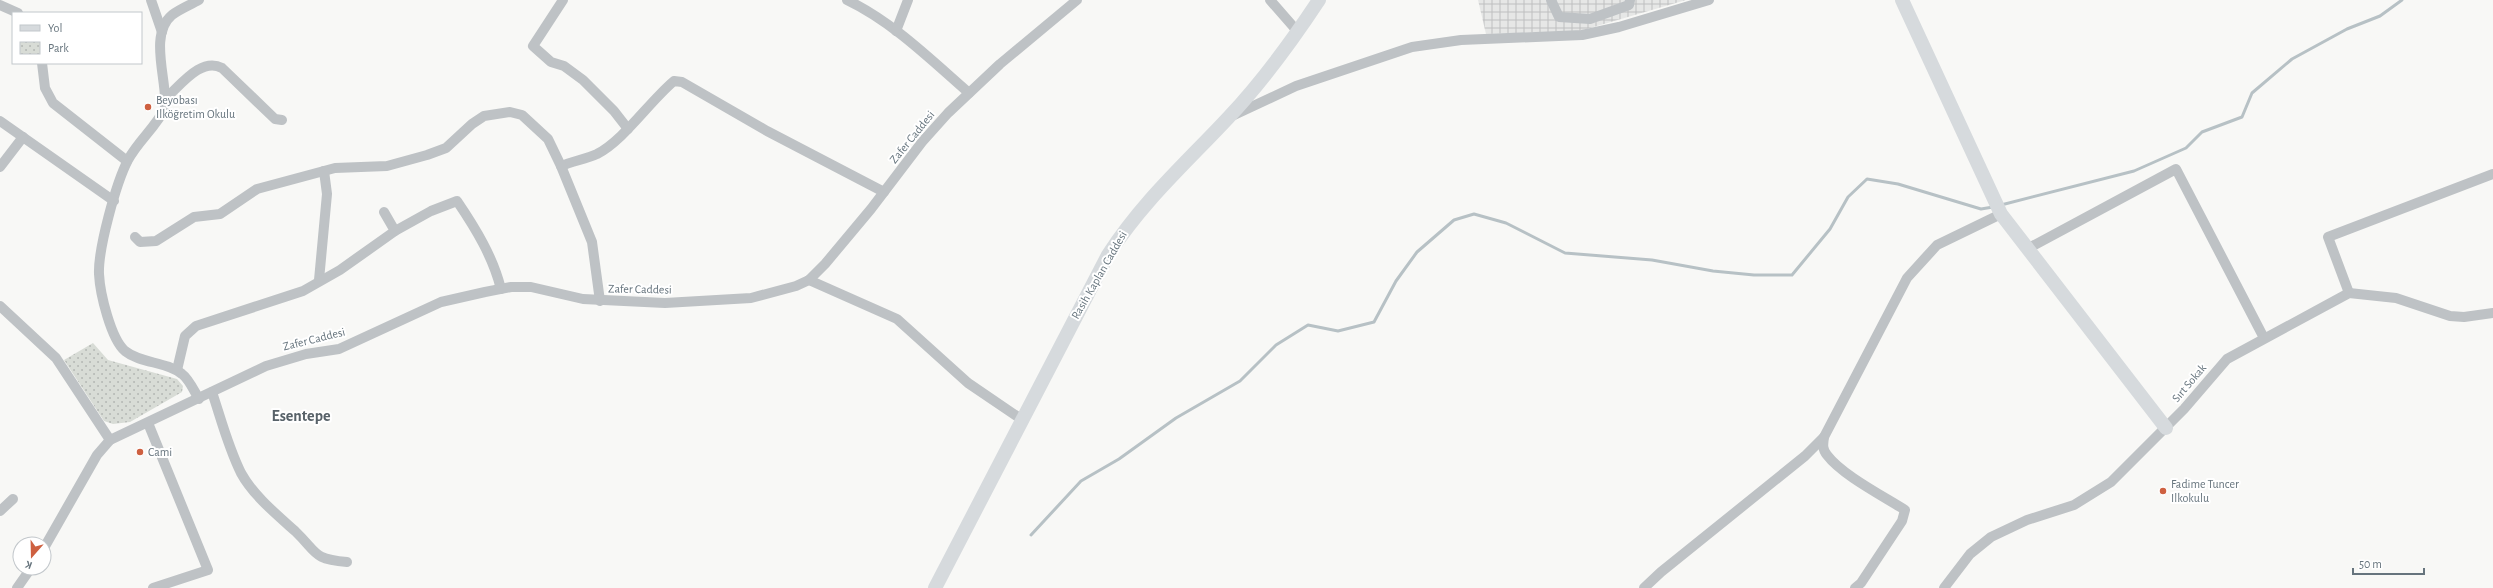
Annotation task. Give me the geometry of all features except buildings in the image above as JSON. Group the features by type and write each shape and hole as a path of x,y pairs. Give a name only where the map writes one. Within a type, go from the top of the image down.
{"street":[{"path":"151,0 162,32"},
{"path":"199,0 171,16 162,32 160,53 166,98 162,114 128,161 114,201 101,254 99,275 113,333 126,352 177,370 183,374 199,399"},
{"path":"563,0 533,46 551,62 564,66 583,80 614,111 628,128"},
{"path":"846,0 864,8 896,31 969,94"},
{"path":"896,31 908,0"},
{"name":"Zafer Caddesi","path":"110,440 266,366 306,354 339,349 441,302 501,289 532,287 583,299 600,301 665,303 751,298 777,293 809,280 825,264 884,192 922,142 1000,64 1078,0"},
{"path":"1270,0 1298,32"},
{"name":"Rasih Kaplan Caddesi","path":"935,588 1021,419 1108,254 1128,225 1153,195 1230,117 1298,32 1319,0"},
{"path":"1552,0 1559,17 1590,19 1629,5 1630,0"},
{"path":"1230,117 1296,86 1412,47 1462,40 1582,35 1709,0"},
{"path":"1902,0 2001,214 2166,428"},
{"path":"0,5 16,12"},
{"path":"42,64 45,88 53,103 128,161"},
{"path":"166,98 203,66 214,64 222,68 275,118 282,120"},
{"path":"561,166 597,154 628,128 661,91 674,82 682,82 767,131 884,192"},
{"path":"135,236 140,242 156,241 183,222 194,217 220,214 257,189 335,168 387,166 427,155 446,148 472,124 484,116 510,112 522,115 548,139 561,166 592,242 600,301"},
{"path":"0,121 114,201"},
{"path":"0,167 23,137"},
{"path":"2027,249 2176,169 2264,338"},
{"path":"319,280 327,194 324,171"},
{"path":"2493,174 2328,237 2349,293 2361,293 2396,298 2450,316 2464,317 2493,313"},
{"path":"177,370 185,336 196,326 303,291 319,280 340,270 395,231 431,211 457,201 475,227 496,270 501,289"},
{"path":"384,212 395,231"},
{"path":"1854,588 1861,583 1902,521 1905,510 1839,467 1826,455 1822,447 1824,437 1833,416 1907,278 1937,245 2001,214"},
{"path":"809,280 897,319 968,383 1021,419"},
{"name":"Sırt Sokak","path":"1944,588 1970,554 1991,537 2027,520 2074,505 2093,494 2128,468 2166,428 2227,359 2349,293"},
{"path":"0,306 56,358 110,440 97,455 51,536"},
{"path":"212,392 227,439 242,474 268,507 298,535 312,552 329,561 347,562"},
{"path":"148,423 208,570 153,588"},
{"path":"1644,588 1661,572 1805,456 1824,437"},
{"path":"0,511 13,499"},
{"path":"17,588 25,576"}],"shaded area":[{"path":"1478,0 1686,0 1580,31 1486,34"}],"green space":[{"path":"93,343 108,360 177,379 183,386 182,392 130,422 113,424 104,421 64,360"}],"waterway":[{"path":"2001,205 2134,171 2186,148 2202,132 2242,117 2252,93 2292,59 2347,29 2380,16 2402,0"},
{"path":"1031,535 1081,481 1119,459 1176,418 1240,381 1276,345 1308,325 1338,331 1374,322 1396,281 1417,252 1454,220 1474,214 1506,223 1565,253 1652,260 1713,271 1754,275 1792,275 1830,229 1848,197 1867,179 1898,184 1981,209 1993,207"}],"place":[{"name":"Beyobası Ilköğretim Okulu","path":"148,107"},
{"name":"Cami","path":"140,452"},
{"name":"Fadime Tuncer Ilkokulu","path":"2163,491"}],"district":[{"name":"Esentepe","path":"301,415"}]}
